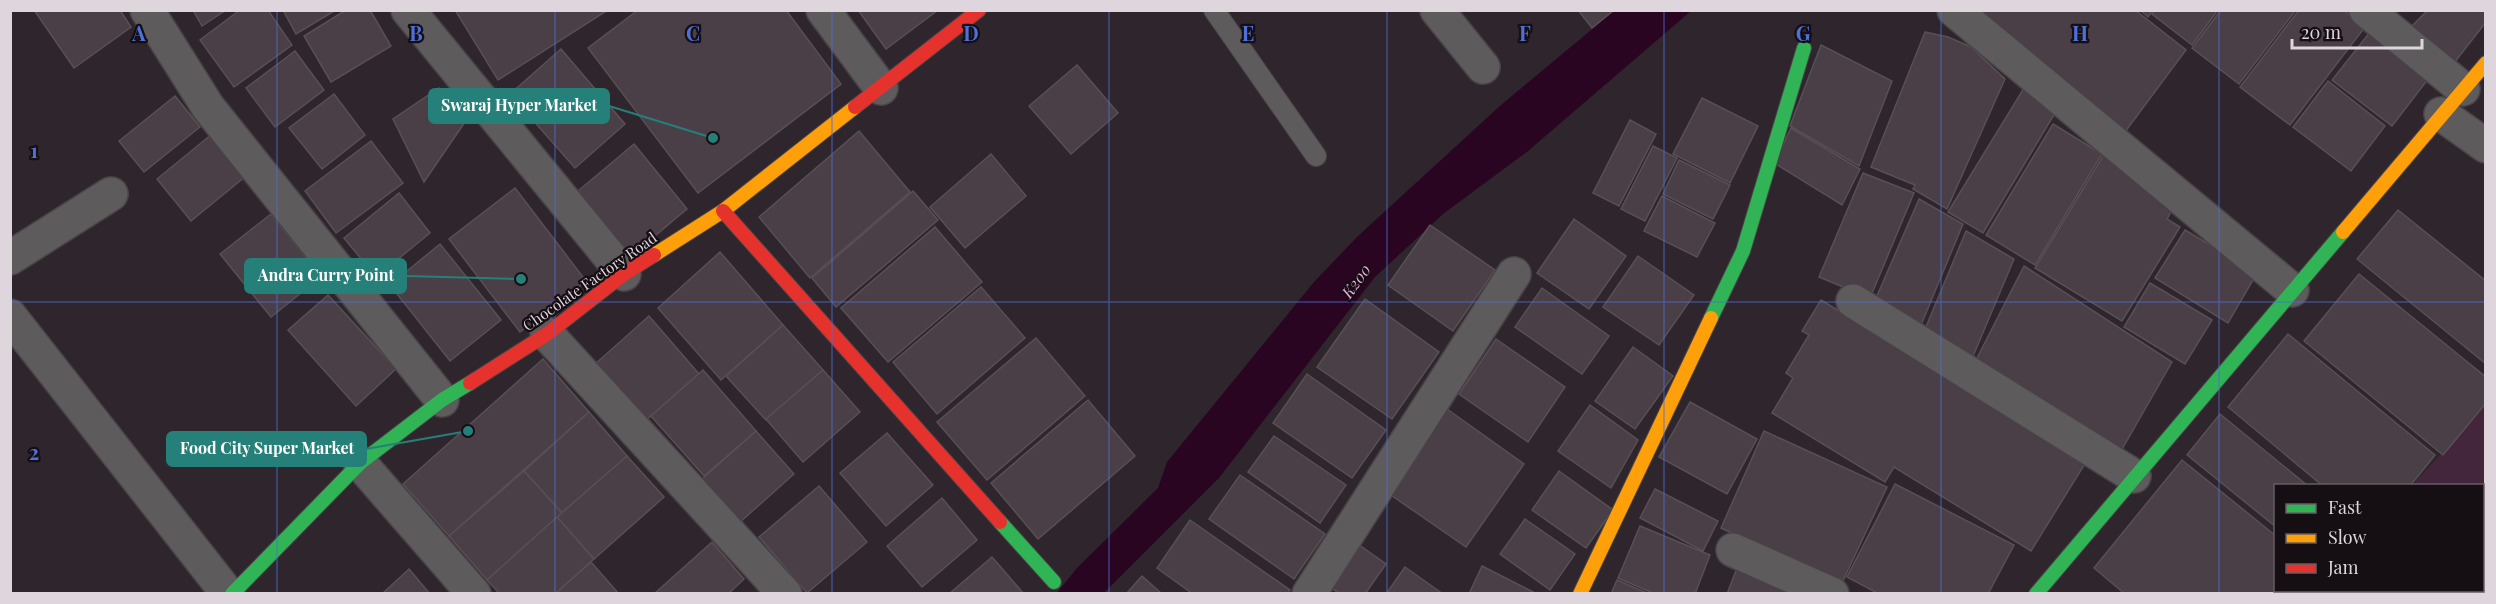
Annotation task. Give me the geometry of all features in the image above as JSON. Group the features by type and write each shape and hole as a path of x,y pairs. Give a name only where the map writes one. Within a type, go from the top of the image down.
{"street":[{"path":"147,10 208,107 442,400"},
{"path":"408,10 624,274"},
{"path":"823,10 881,88"},
{"name":"Chocolate Factory Road","path":"230,594 360,463 442,400 547,334 624,274 723,211 979,10"},
{"path":"1437,10 1483,67"},
{"path":"1954,10 2292,290"},
{"path":"2366,10 2463,89"},
{"path":"1580,594 1743,251 1804,48"},
{"path":"2037,594 2134,476 2486,63"},
{"path":"2441,114 2486,146"},
{"path":"10,258 111,194"},
{"path":"723,211 1054,582"},
{"path":"1309,594 1514,274"},
{"path":"1853,302 2134,476"},
{"path":"10,316 230,594"},
{"path":"547,334 785,594"},
{"path":"360,463 474,594"},
{"path":"1733,550 1832,594"}],"lane":[{"path":"1214,10 1316,156"}],"shaded area":[{"path":"2485,406 2485,593 2314,594 2316,592 2484,592 2484,484 2414,484"}],"water":[{"name":"K200","path":"1614,11 1691,11 1528,151 1443,214 1375,277 1219,478 1104,593 1056,594 1077,568 1158,488 1167,462 1314,282 1358,236 1501,105"}],"building":[{"path":"34,10 120,10 131,27 74,68"},
{"path":"193,10 226,10 202,26"},
{"path":"240,10 268,10 292,45 234,87 200,40"},
{"path":"283,10 336,10 296,34"},
{"path":"346,10 370,10 391,46 331,82 304,36"},
{"path":"455,10 608,10 498,80"},
{"path":"638,10 786,10 841,84 698,193 588,48"},
{"path":"858,10 938,10 886,49"},
{"path":"1578,10 1614,10 1592,28"},
{"path":"1965,10 2135,10 2186,50 2125,132"},
{"path":"2140,10 2153,10 2148,17"},
{"path":"2155,10 2218,10 2192,45 2152,14"},
{"path":"2221,10 2296,10 2239,84 2192,48"},
{"path":"2299,10 2343,10 2365,27 2290,125 2240,87"},
{"path":"2428,10 2486,10 2486,22 2454,63 2409,29"},
{"path":"1925,32 1948,37 1971,47 2005,79 1947,209 1913,189 1915,185 1871,167"},
{"path":"2370,32 2429,78 2392,126 2332,80"},
{"path":"1821,45 1892,81 1859,166 1790,126"},
{"path":"561,49 625,124 575,168 510,94"},
{"path":"295,51 324,90 275,127 246,88"},
{"path":"1077,65 1118,113 1071,154 1029,106"},
{"path":"2328,81 2385,126 2351,171 2293,127"},
{"path":"439,88 467,119 424,182 393,119"},
{"path":"2024,88 2058,108 1983,233 1948,212"},
{"path":"334,94 365,135 322,169 289,128"},
{"path":"175,96 200,127 144,172 119,141"},
{"path":"1702,98 1758,126 1730,183 1673,154"},
{"path":"1630,120 1656,134 1619,206 1593,193"},
{"path":"2053,124 2102,154 2035,265 1986,235"},
{"path":"1791,128 1860,169 1842,205 1774,163"},
{"path":"859,131 910,192 810,278 759,217"},
{"path":"212,134 246,176 191,221 157,179"},
{"path":"371,141 403,183 336,233 305,191"},
{"path":"634,144 687,209 631,256 578,191"},
{"path":"1653,146 1677,158 1645,221 1621,209"},
{"path":"2105,153 2176,203 2167,219 2180,227 2122,321 2035,268"},
{"path":"991,154 1026,196 965,248 930,207"},
{"path":"1679,160 1730,185 1713,219 1663,194"},
{"path":"1863,173 1914,193 1870,298 1819,277"},
{"path":"515,188 586,281 520,332 449,239"},
{"path":"913,191 938,220 836,307 812,278"},
{"path":"399,193 430,233 376,277 344,238"},
{"path":"1662,196 1715,223 1697,257 1644,231"},
{"path":"1919,199 1963,224 1921,325 1873,305"},
{"path":"2398,210 2486,281 2486,364 2357,259"},
{"path":"271,214 321,277 271,317 220,254"},
{"path":"1574,219 1626,256 1589,309 1537,273"},
{"path":"1430,225 1495,270 1453,331 1388,285"},
{"path":"935,227 982,282 888,362 841,308"},
{"path":"2185,230 2257,273 2228,323 2155,278"},
{"path":"1966,231 2014,259 1971,361 1923,334"},
{"path":"440,244 501,320 450,361 390,285"},
{"path":"720,252 783,325 721,380 658,308"},
{"path":"1638,256 1694,295 1659,345 1603,307"},
{"path":"2024,266 2172,362 2121,451 1975,362"},
{"path":"2359,274 2486,377 2486,403 2443,455 2304,341"},
{"path":"2150,283 2212,320 2185,364 2124,327"},
{"path":"981,287 1025,338 937,414 893,362"},
{"path":"1542,288 1609,336 1582,374 1515,327"},
{"path":"328,295 396,369 356,406 288,330"},
{"path":"1365,299 1439,352 1392,419 1317,367"},
{"path":"1821,300 2086,462 2031,551 1894,467 1885,482 1772,413 1793,378 1786,373 1809,335 1802,331"},
{"path":"649,316 699,374 644,422 594,365"},
{"path":"783,325 823,370 766,420 726,376"},
{"path":"2288,334 2435,455 2412,484 2321,484 2228,407"},
{"path":"1036,338 1085,396 987,480 937,422"},
{"path":"1496,339 1565,387 1528,442 1459,394"},
{"path":"1633,347 1673,376 1635,429 1595,401"},
{"path":"543,359 589,412 449,536 403,484"},
{"path":"703,370 756,431 704,476 651,416"},
{"path":"823,370 860,412 803,462 766,419"},
{"path":"1307,374 1386,430 1352,478 1273,423"},
{"path":"1088,400 1135,456 1038,539 991,483"},
{"path":"1690,402 1757,439 1727,494 1659,457"},
{"path":"1590,405 1638,440 1611,488 1558,451"},
{"path":"1447,409 1524,464 1466,547 1388,493"},
{"path":"589,412 627,456 562,513 524,471"},
{"path":"2220,414 2306,484 2274,484 2274,525 2187,455"},
{"path":"756,431 794,474 739,523 701,480"},
{"path":"1764,431 1887,487 1842,583 1721,528"},
{"path":"887,433 933,485 886,526 840,473"},
{"path":"1274,436 1346,485 1320,523 1248,472"},
{"path":"627,456 664,497 594,559 557,517"},
{"path":"2182,460 2274,534 2274,592 2304,592 2303,594 2125,594 2094,568"},
{"path":"524,471 562,513 487,580 449,536"},
{"path":"1559,471 1613,510 1586,548 1532,510"},
{"path":"1240,475 1325,534 1294,579 1209,519"},
{"path":"1895,484 2014,545 1988,594 1879,594 1847,577"},
{"path":"819,486 867,542 807,593 759,537"},
{"path":"1655,489 1718,521 1703,551 1640,518"},
{"path":"942,498 977,540 922,587 887,546"},
{"path":"557,517 594,559 555,594 500,594 487,580"},
{"path":"1525,519 1575,554 1550,590 1500,554"},
{"path":"1190,520 1290,590 1287,594 1193,594 1157,568"},
{"path":"1640,526 1710,555 1695,594 1655,594 1618,578"},
{"path":"712,542 744,579 728,594 654,594"},
{"path":"1355,542 1386,564 1365,594 1340,594 1326,584"},
{"path":"992,557 1024,594 949,594"},
{"path":"591,562 619,594 555,594"},
{"path":"1482,566 1537,594 1469,594"},
{"path":"1405,567 1443,594 1386,594"},
{"path":"1737,568 1802,594 1727,594"},
{"path":"409,569 430,594 382,594"},
{"path":"1142,576 1162,594 1126,594"},
{"path":"1617,580 1649,594 1611,594"}],"traffic: fast":[{"path":"1711,318 1743,251 1804,48"},
{"path":"2036,594 2343,232"},
{"path":"232,594 360,463 442,400 470,383"},
{"path":"1000,522 1054,582"}],"traffic: slow":[{"path":"2343,232 2486,63"},
{"path":"654,255 723,211 855,107"},
{"path":"1580,594 1711,318"}],"traffic: jam":[{"path":"855,107 979,10"},
{"path":"723,211 1000,522"},
{"path":"470,383 547,334 624,274 654,255"}],"place":[{"name":"Swaraj Hyper Market","path":"713,138"},
{"name":"Andra Curry Point","path":"521,279"},
{"name":"Food City Super Market","path":"468,431"}]}
